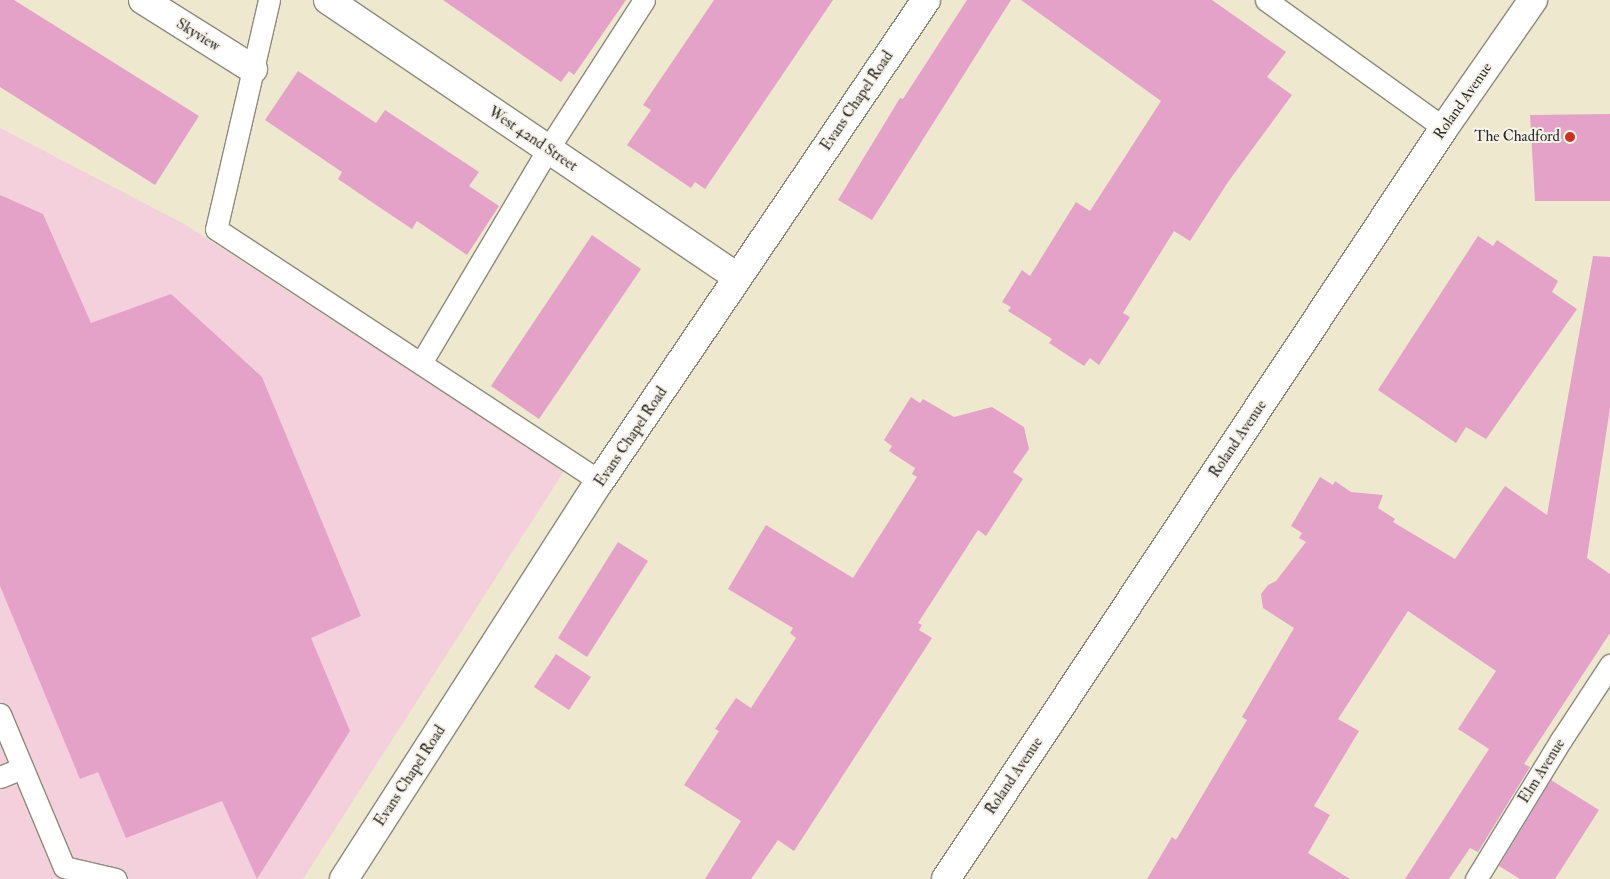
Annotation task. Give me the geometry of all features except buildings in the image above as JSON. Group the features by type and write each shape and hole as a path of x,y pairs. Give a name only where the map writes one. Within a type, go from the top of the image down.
{"street":[{"name":"Skyview","path":"143,0 253,69"},
{"name":"West 42nd Street","path":"328,0 738,278"},
{"name":"Evans Chapel Road","path":"344,879 600,481 926,0"},
{"name":"Roland Avenue","path":"946,879 1444,128 1533,0"}],"lane":[{"path":"269,0 216,229 600,481"},
{"path":"421,363 548,149 644,0"},
{"path":"1266,0 1444,128"},
{"name":"Elm Avenue","path":"1476,879 1561,740 1610,665"},
{"path":"0,714 64,867 116,879"},
{"path":"0,777 22,768"}],"shaded area":[{"path":"0,128 186,225 564,471 303,879 0,879"}],"place":[{"name":"The Chadford","path":"1570,137"}]}
